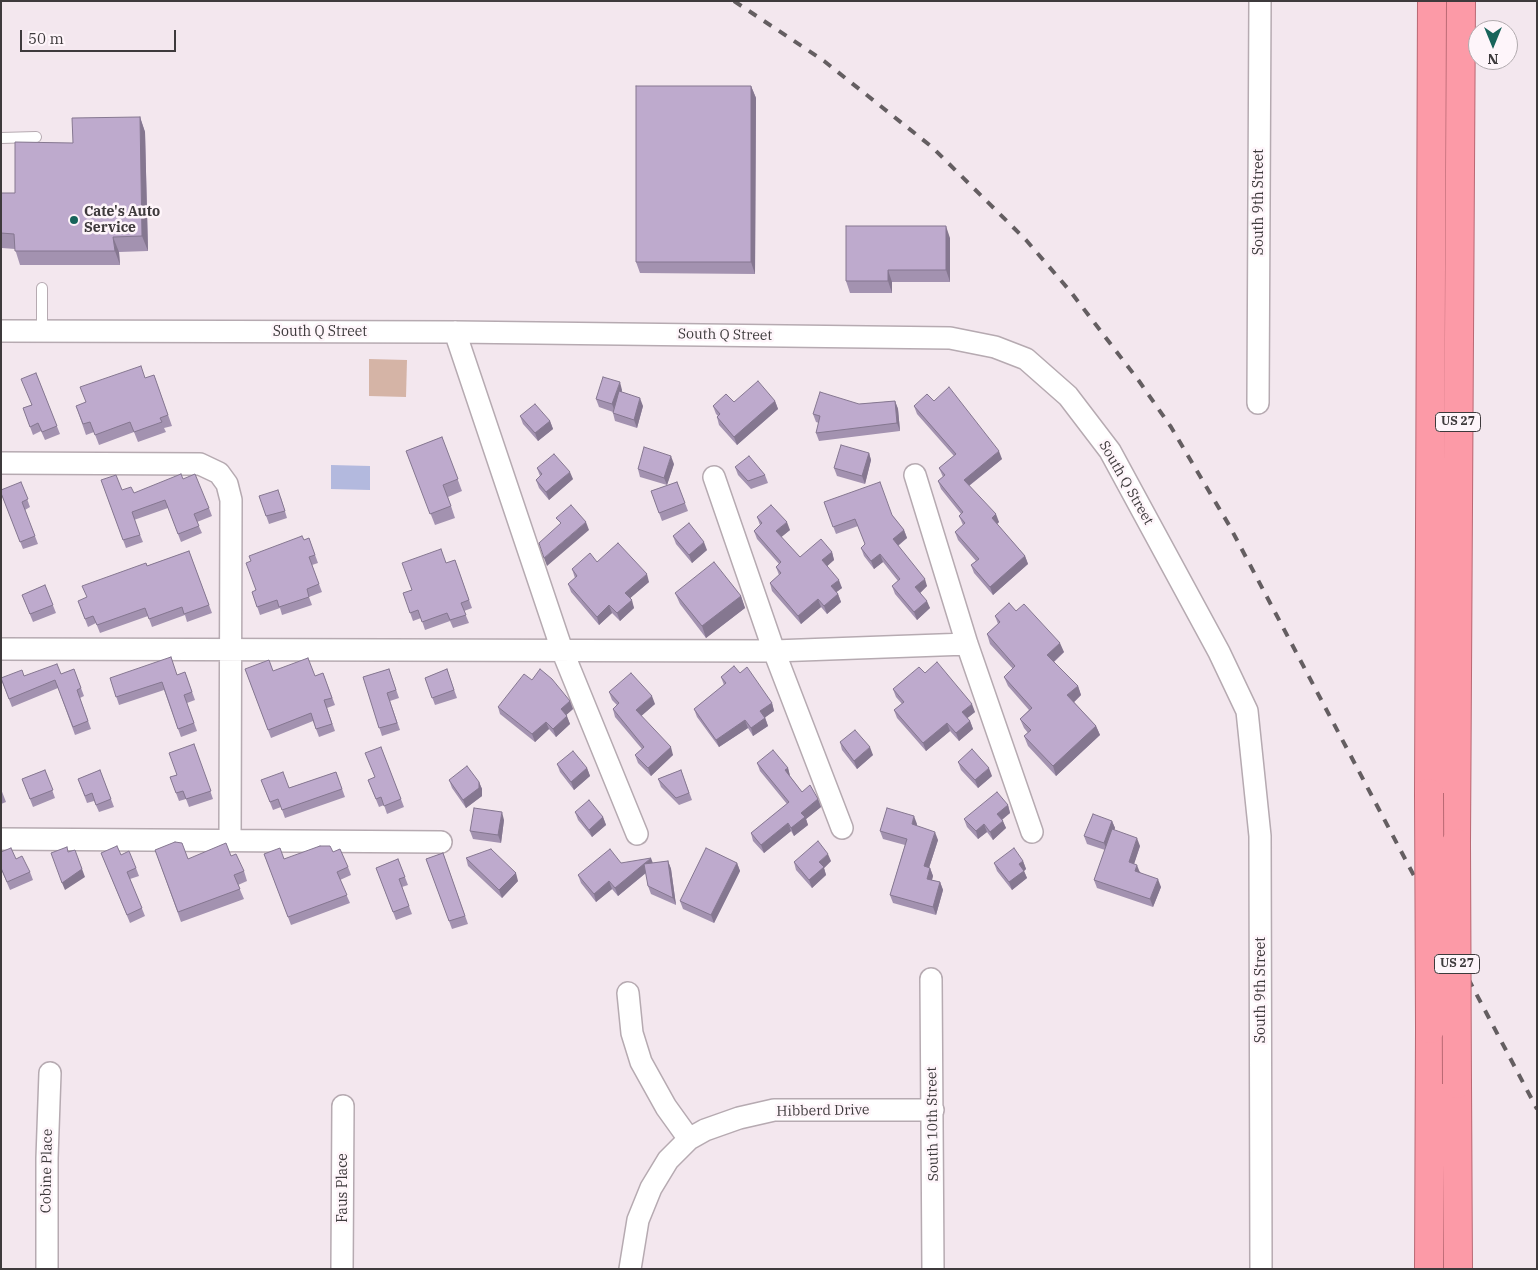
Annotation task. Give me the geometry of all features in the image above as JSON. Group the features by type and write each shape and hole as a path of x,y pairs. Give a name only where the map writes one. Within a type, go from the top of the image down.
{"highway":[{"name":"US 27","path":"1429,1269 1432,1"},
{"name":"US 27","path":"1458,1269 1456,843 1461,1"}],"street":[{"name":"South 9th Street","path":"1258,403 1260,1"},
{"name":"South Q Street","path":"1,331 455,332 950,338 995,348 1026,359 1068,396 1110,451 1219,652 1247,711"},
{"path":"455,332 562,650 637,834"},
{"path":"1,463 200,464 219,473 227,484 231,500 230,841"},
{"path":"915,475 967,644 1032,832"},
{"path":"714,477 774,651 842,828"},
{"path":"1,649 774,651 967,644"},
{"name":"South 9th Street","path":"1247,711 1260,836 1261,1269"},
{"path":"1,839 441,842"},
{"name":"South 10th Street","path":"931,979 934,1269"},
{"path":"628,993 632,1034 641,1062 666,1107 689,1139"},
{"name":"Cobine Place","path":"47,1269 47,1158 50,1073"},
{"name":"Faus Place","path":"342,1269 343,1106"},
{"name":"Hibberd Drive","path":"630,1269 638,1220 651,1188 668,1160 689,1139 706,1130 739,1118 774,1110 932,1110"}],"lane":[{"path":"1,138 36,137"},
{"path":"42,288 42,331"}],"shaded area":[{"path":"369,359 407,360 406,397 369,396"}],"water":[{"path":"331,465 370,466 370,490 331,489"}],"building":[{"path":"636,86 751,86 751,262 636,262"},
{"path":"140,117 142,236 113,237 115,251 15,251 14,234 1,233 1,193 15,193 15,142 73,143 72,118"},
{"path":"846,226 946,226 946,270 888,270 888,281 846,281"},
{"path":"141,366 145,378 154,375 168,415 160,418 162,422 134,432 130,422 95,435 90,422 83,424 76,406 86,402 80,387"},
{"path":"36,373 57,426 42,432 38,423 30,427 23,408 32,405 21,379"},
{"path":"603,377 620,382 612,404 596,399"},
{"path":"758,381 775,401 734,437 717,417 720,414 713,406 726,394 734,402"},
{"path":"949,387 999,451 964,480 996,514 992,518 1025,556 990,587 971,565 979,559 955,532 965,523 959,516 963,512 938,481 945,475 939,468 956,454 914,406 927,394 934,401"},
{"path":"619,391 640,398 634,420 613,413"},
{"path":"820,392 859,404 895,401 897,423 816,433 820,416 813,414"},
{"path":"535,404 550,421 535,433 520,416"},
{"path":"442,437 458,479 443,485 451,506 430,514 406,451"},
{"path":"841,445 869,453 862,476 834,468"},
{"path":"644,447 671,456 664,478 638,469"},
{"path":"554,454 570,472 546,492 536,480 542,474 537,468"},
{"path":"749,456 765,475 748,481 735,467"},
{"path":"181,474 183,479 195,474 209,508 194,514 199,526 178,534 165,500 132,512 140,535 123,540 101,480 116,475 122,490 131,487 134,493"},
{"path":"21,482 28,499 22,502 35,536 20,542 1,490"},
{"path":"677,482 685,503 659,513 651,491"},
{"path":"880,482 892,515 904,530 893,539 925,579 915,587 927,601 914,612 892,586 900,579 880,554 871,561 861,548 865,544 855,519 833,527 824,502"},
{"path":"278,490 285,511 266,516 259,496"},
{"path":"571,505 586,522 544,558 539,543 561,523 556,518"},
{"path":"771,505 787,522 776,531 800,557 821,539 832,552 822,560 839,580 831,586 838,594 824,606 818,599 798,616 770,583 781,573 776,567 781,562 754,531 762,523 757,517"},
{"path":"689,523 704,542 689,555 673,536"},
{"path":"302,536 304,540 309,538 315,555 309,557 319,584 307,589 309,597 279,607 277,600 257,607 252,592 256,590 246,563 251,561 249,556"},
{"path":"618,543 647,574 625,593 632,600 617,613 609,605 597,617 568,584 577,576 572,569 590,553 597,562"},
{"path":"441,549 446,563 455,560 469,600 461,603 466,615 450,620 447,613 422,622 418,610 410,613 403,593 412,590 402,563"},
{"path":"189,551 209,605 184,614 182,607 149,619 145,608 97,625 93,616 85,619 78,601 87,597 82,586 146,563 147,566"},
{"path":"714,562 741,596 702,626 675,593"},
{"path":"45,585 53,605 30,614 22,595"},
{"path":"1009,603 1016,611 1024,604 1060,643 1047,655 1078,686 1067,695 1096,726 1053,766 1024,736 1031,730 1020,719 1032,708 1004,677 1015,666 987,634 1000,622 995,616"},
{"path":"171,657 177,675 185,672 192,692 184,695 194,723 178,729 162,682 116,697 110,678"},
{"path":"308,658 315,676 323,673 332,698 324,700 332,724 316,729 311,713 268,730 245,669 269,660 273,671"},
{"path":"937,662 972,704 962,712 970,721 956,733 947,723 923,743 894,710 904,702 893,689 919,667 925,673"},
{"path":"57,664 61,674 74,669 81,688 77,690 88,721 73,727 55,680 9,699 1,678 22,670 24,676"},
{"path":"734,666 740,673 747,667 772,703 760,711 765,718 751,728 745,720 716,740 694,709 726,683 721,677"},
{"path":"389,669 396,690 387,693 397,723 379,728 363,677"},
{"path":"447,669 454,690 432,698 425,678"},
{"path":"540,669 552,679 570,701 561,709 567,716 553,729 546,722 532,734 498,707 524,674 532,680"},
{"path":"631,673 652,696 636,710 671,747 648,768 635,755 644,747 613,709 619,703 609,692"},
{"path":"855,730 870,747 854,761 840,742"},
{"path":"194,744 211,791 186,799 183,791 176,793 170,777 177,775 169,753"},
{"path":"381,747 401,799 384,806 381,797 376,799 368,780 375,777 365,753"},
{"path":"972,749 989,768 975,780 958,762"},
{"path":"773,750 788,768 785,770 802,792 810,785 818,799 801,813 805,817 791,828 788,823 761,845 751,833 789,802 757,763"},
{"path":"573,751 587,768 571,782 557,764"},
{"path":"467,766 479,782 479,788 463,800 449,780"},
{"path":"45,770 53,790 30,799 22,779"},
{"path":"100,770 111,799 96,805 92,793 85,796 78,779"},
{"path":"681,770 689,793 676,798 658,779"},
{"path":"283,772 289,788 336,772 342,789 282,810 278,799 270,802 261,780"},
{"path":"997,792 1008,805 997,814 1003,821 990,832 984,824 976,831 964,819"},
{"path":"589,800 603,817 589,830 575,812"},
{"path":"474,808 502,812 498,835 470,831"},
{"path":"887,808 914,816 912,824 935,832 924,866 930,868 927,879 940,882 933,907 890,895 907,839 880,831"},
{"path":"1093,814 1112,821 1104,843 1084,836"},
{"path":"1112,829 1137,838 1129,862 1137,865 1135,871 1158,879 1150,899 1094,880"},
{"path":"818,841 828,854 819,862 824,867 809,880 794,862"},
{"path":"175,842 182,843 188,859 226,843 231,856 236,854 244,871 234,875 240,889 178,912 155,850"},
{"path":"117,846 121,855 129,851 136,868 127,872 142,908 127,915 101,853"},
{"path":"320,846 330,846 333,852 340,849 348,867 337,872 347,895 288,917 264,854 280,848 284,859"},
{"path":"67,847 68,852 75,850 82,869 62,883 51,853"},
{"path":"11,848 16,859 22,856 30,872 7,882 1,868 1,852"},
{"path":"706,848 737,863 711,915 680,901"},
{"path":"1014,848 1023,861 1019,864 1024,871 1009,882 994,863"},
{"path":"491,849 516,873 499,890 466,858"},
{"path":"610,849 621,863 651,858 615,888 609,881 594,894 578,875"},
{"path":"443,853 465,916 449,921 426,859"},
{"path":"398,859 405,877 399,879 409,906 393,912 376,868"},
{"path":"668,861 673,898 648,886 644,864"}],"railway":[{"path":"734,1 824,61 932,147 1026,240 1070,291 1139,381 1171,427 1229,525 1537,1109"}],"place":[{"name":"Cate's Auto Service","path":"74,220"}]}
